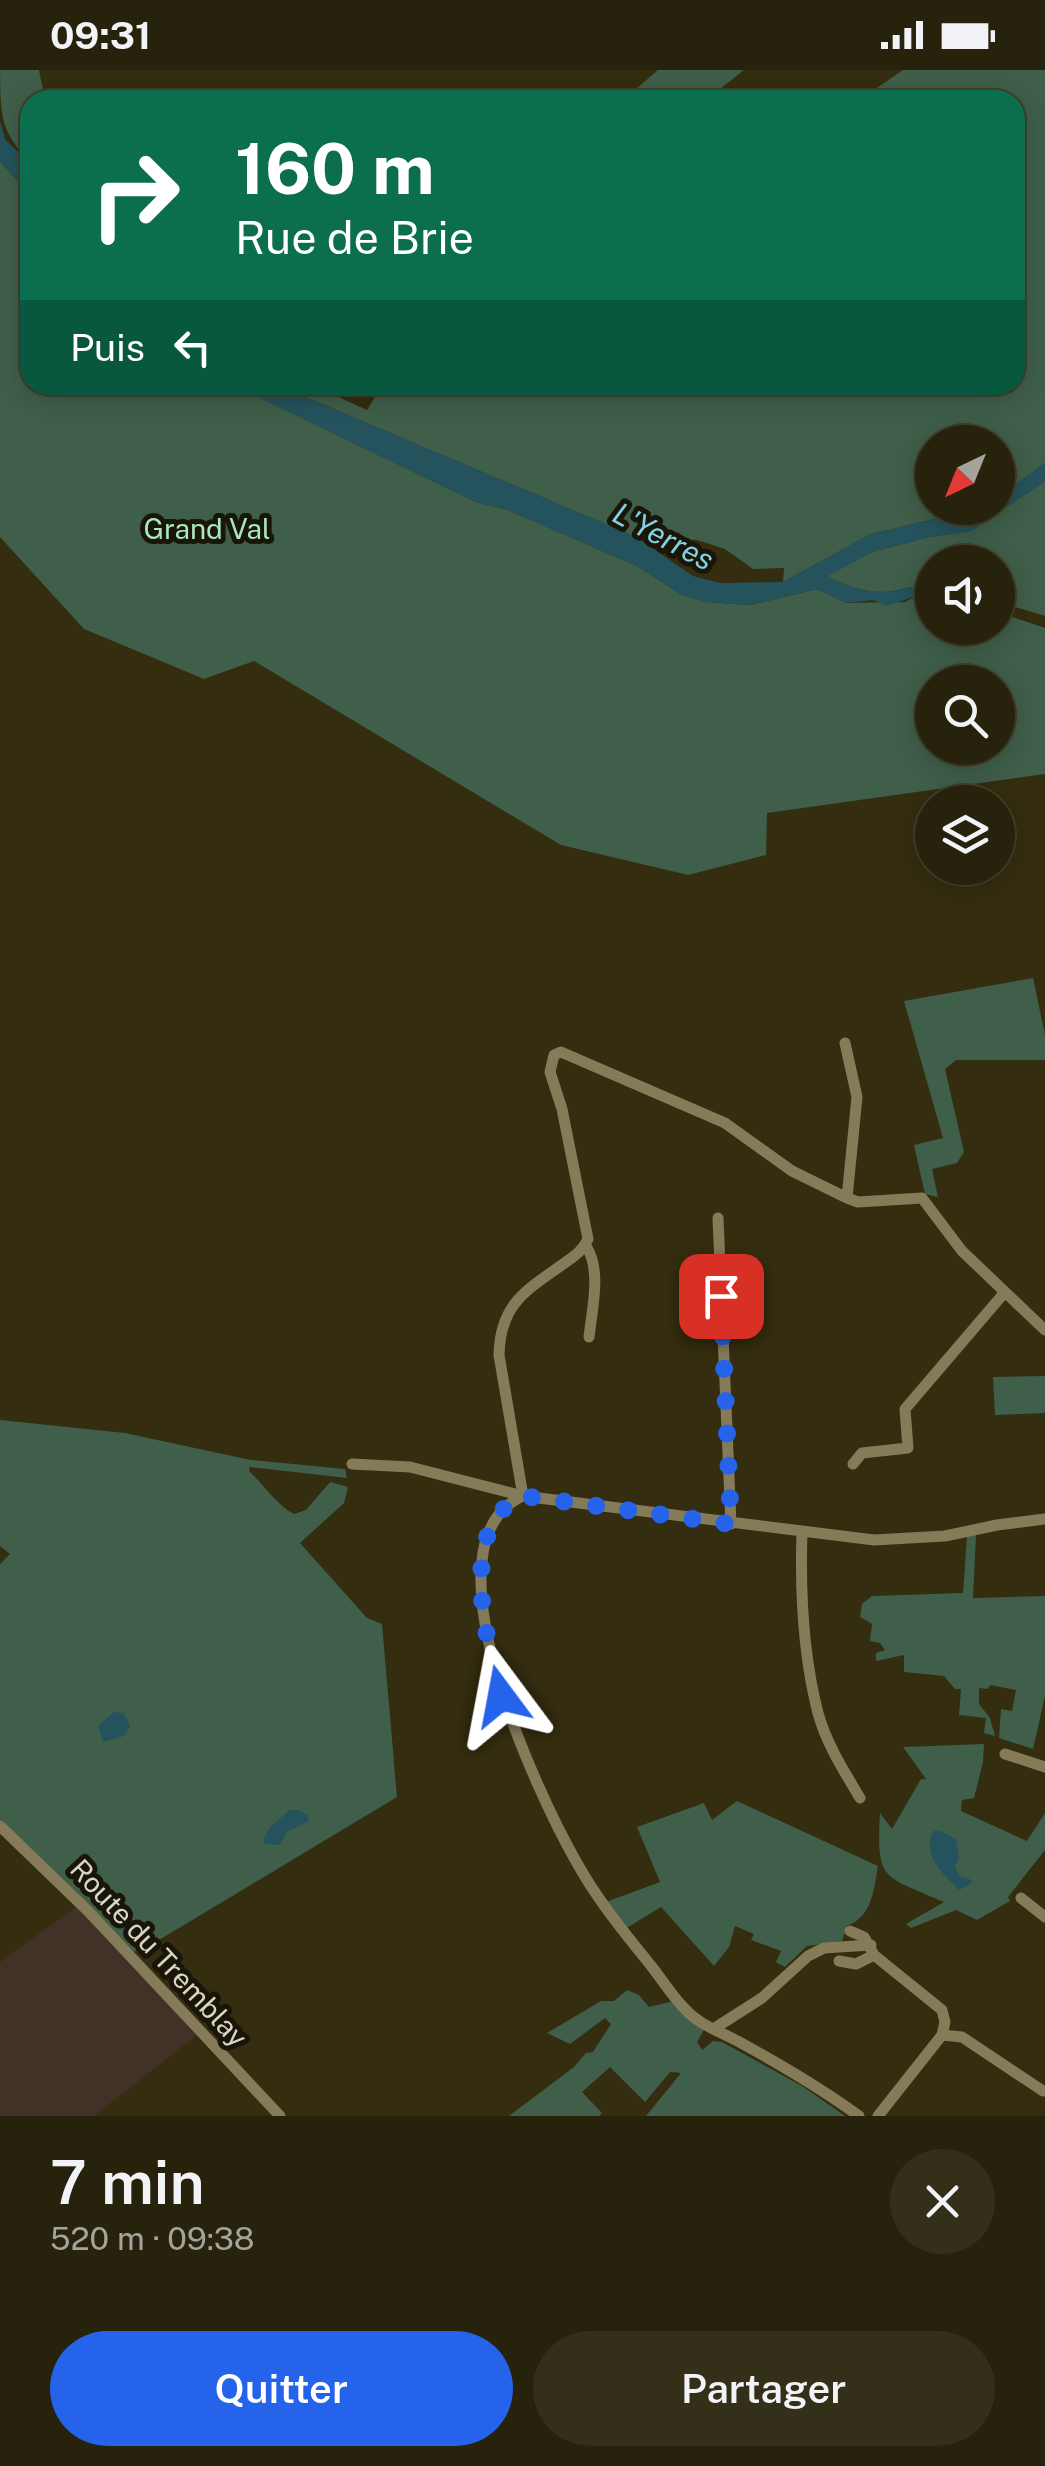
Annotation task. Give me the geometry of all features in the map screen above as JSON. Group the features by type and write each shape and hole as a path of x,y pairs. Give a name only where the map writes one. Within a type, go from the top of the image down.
{"street":[{"path":"846,1043 857,1097 847,1198"},
{"path":"589,1337 592,1254 586,1246 588,1230 550,1072 554,1055 561,1052 724,1123 792,1171 847,1198 858,1202 922,1198 962,1251 1045,1330"},
{"path":"718,1218 731,1524"},
{"path":"523,1496 500,1334 512,1304 586,1246"},
{"path":"853,1464 862,1452 908,1448 905,1409 1005,1292"},
{"path":"352,1464 410,1467 523,1496 874,1540 917,1539 1045,1520"},
{"path":"523,1496 510,1501 488,1528 482,1564 488,1640 501,1696 576,1861 608,1913 693,2018 790,2070 859,2116"},
{"path":"802,1532 805,1632 818,1714 860,1798"},
{"path":"1006,1754 1045,1767"},
{"name":"Route du Tremblay","path":"0,1826 88,1911 280,2116"},
{"path":"1021,1898 1045,1917"},
{"path":"850,1931 864,1937 872,1950 942,2010 945,2022 942,2035 878,2116"},
{"path":"715,2028 762,1998 808,1956 824,1948 872,1950"},
{"path":"840,1962 856,1964 872,1950"},
{"path":"942,2035 962,2037 1043,2091"}],"shaded area":[{"path":"77,1906 197,2035 94,2116 0,2116 0,1962"}],"green space":[{"path":"0,70 39,70 43,90 20,90 20,150 4,122"},
{"path":"658,70 744,70 719,90 635,90"},
{"path":"903,70 1045,70 1045,463 1015,485 1015,425 915,425 915,524 871,534 783,582 784,568 753,569 725,549 697,540 636,537 301,395 334,395 367,410 376,395 1025,395 1025,90 874,90"},
{"name":"Grand Val","path":"0,161 20,184 20,395 254,395 476,502 508,510 637,566 682,595 708,602 750,605 817,589 846,603 905,602 915,597 915,645 1015,645 1015,618 1045,628 1045,774 967,785 915,785 915,792 767,813 766,855 688,875 561,845 254,661 204,679 84,629 0,537"},
{"path":"1045,481 1045,616 1015,607 1015,545 915,545 915,587 869,591 827,576 872,552 971,531 980,525 1015,525 1015,501"},
{"path":"1033,978 1045,1035 1045,1060 956,1060 945,1069 964,1152 957,1163 932,1169 938,1197 925,1194 914,1145 943,1138 904,1001"},
{"path":"1045,1376 1045,1413 995,1415 993,1377"},
{"path":"0,1420 125,1433 251,1460 345,1469 347,1478 250,1467 249,1471 294,1514 306,1510 330,1482 348,1487 344,1503 300,1543 367,1618 382,1624 397,1797 139,1952 133,1951 0,1820 0,1564 10,1554 0,1546"},
{"path":"976,1534 973,1598 1045,1596 1045,1696 1033,1749 999,1738 1001,1709 1012,1711 1016,1690 990,1685 988,1689 979,1688 979,1704 990,1718 995,1736 984,1733 986,1718 959,1715 961,1689 955,1689 944,1676 904,1672 904,1655 876,1661 876,1653 885,1650 880,1643 870,1641 872,1624 860,1617 862,1604 872,1596 963,1593 967,1536"},
{"path":"984,1744 974,1798 962,1800 961,1811 1027,1841 1045,1813 1045,1850 1008,1897 1010,1901 977,1920 956,1910 911,1928 906,1924 944,1902 896,1880 882,1864 880,1813 892,1829 921,1779 926,1779 903,1747"},
{"path":"737,1801 878,1866 867,1909 847,1926 842,1941 807,1946 785,1967 776,1962 781,1951 751,1940 754,1934 735,1926 729,1947 714,1966 661,1907 625,1929 606,1902 660,1882 637,1827 704,1803 712,1820"},
{"path":"627,1990 639,1995 649,2007 674,2001 705,2028 697,2042 702,2050 713,2041 722,2042 802,2086 845,2116 646,2116 681,2073 670,2072 645,2102 610,2067 582,2092 602,2113 599,2116 509,2116 574,2067 586,2053 593,2052 611,2024 605,2018 570,2044 547,2033 601,2001 614,2001"}],"water":[{"path":"0,121 5,139 20,154 20,184 0,161"},
{"path":"254,395 301,395 636,537 693,576 720,583 783,582 871,534 915,524 980,525 971,531 872,552 828,576 869,591 915,587 915,596 887,606 873,600 846,603 817,589 749,605 708,602 682,595 637,566 508,510 476,502"},
{"path":"1045,463 1045,481 1015,501 1015,485"},
{"path":"114,1712 124,1713 130,1726 124,1736 103,1742 98,1726"},
{"path":"290,1810 300,1810 308,1815 309,1821 287,1832 280,1845 265,1844 263,1839 271,1826"},
{"path":"933,1831 956,1839 959,1858 955,1867 960,1877 972,1883 959,1890 940,1870 930,1848"}],"route":[{"path":"501,1696 488,1640 482,1564 488,1528 510,1501 523,1496 731,1524 721,1296"}],"water label":[{"name":"L'Yerres","path":"663,537"}]}
